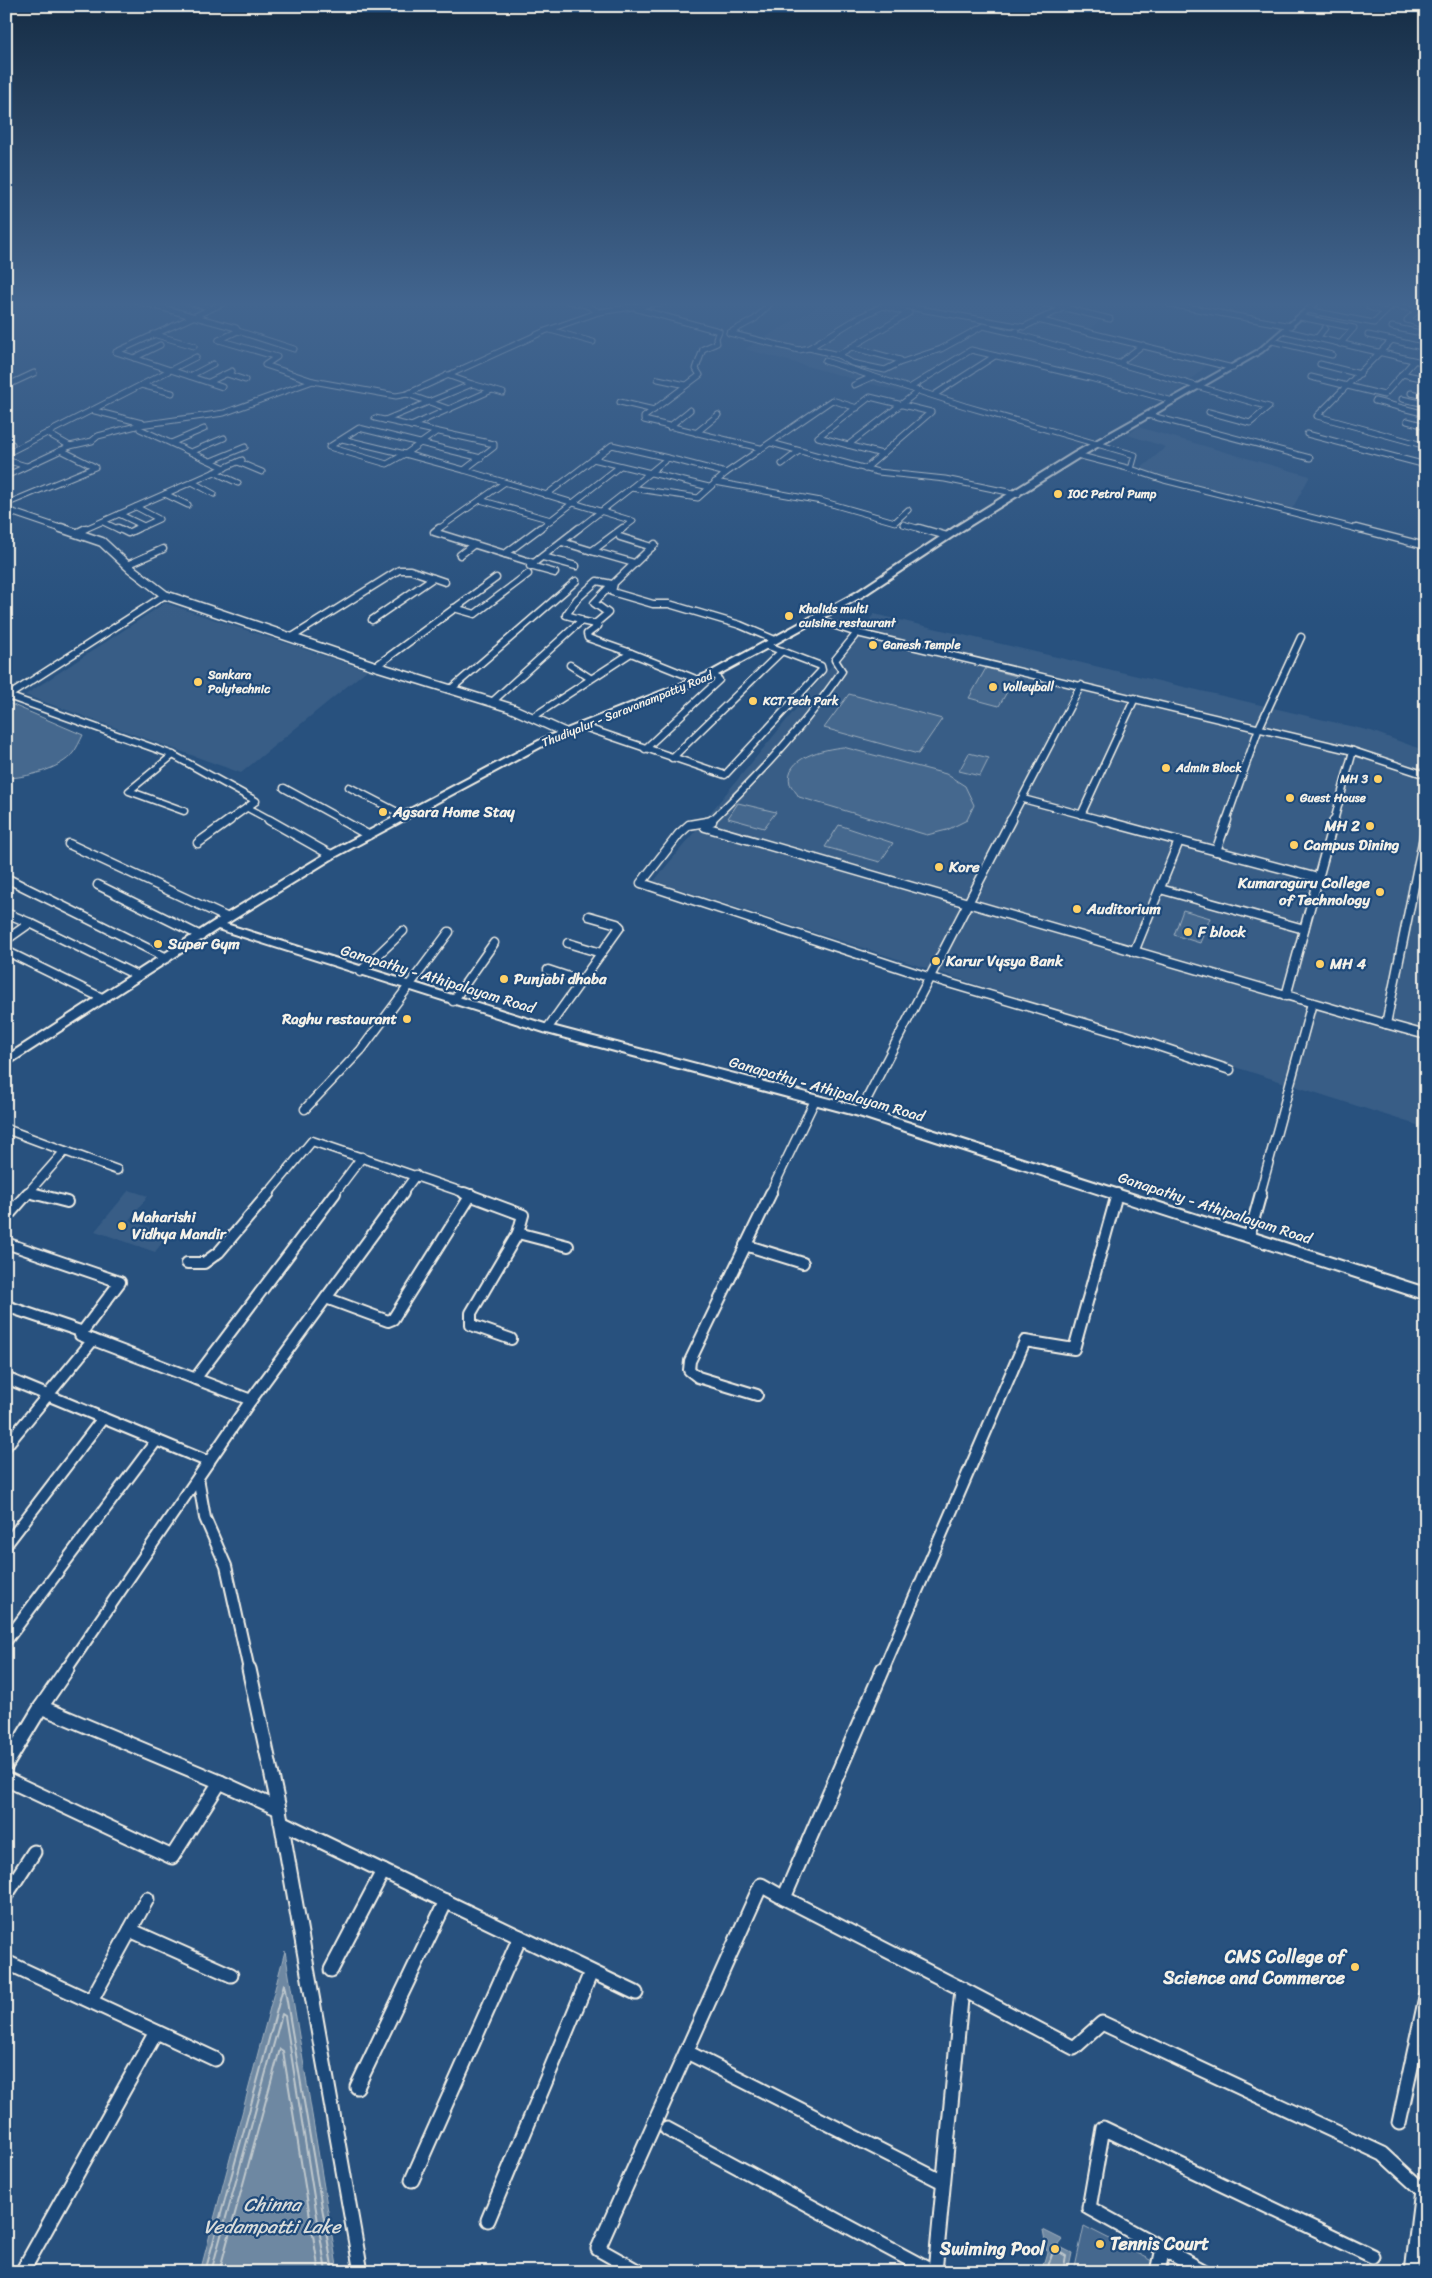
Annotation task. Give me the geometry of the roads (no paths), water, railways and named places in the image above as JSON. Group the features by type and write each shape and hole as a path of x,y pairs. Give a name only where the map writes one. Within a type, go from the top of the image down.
{"main road":[{"name":"Thudiyalur - Saravanampatty Road","path":"6,1062 223,921 331,855 564,732 713,674 815,619 860,594 947,536 1018,494 1077,455 1161,407"},
{"name":"Ganapathy - Athipalayam Road","path":"223,921 360,972 410,988 547,1030 860,1112 1426,1294"}],"street":[{"path":"6,454 48,434 96,407"},
{"path":"6,476 70,446 92,441 98,436 128,427 224,413 240,407"},
{"path":"385,420 415,407"},
{"path":"444,407 449,409"},
{"path":"411,426 453,407"},
{"path":"643,407 654,410"},
{"path":"657,407 644,417 644,420 760,448"},
{"path":"631,488 698,498 726,473 760,448 771,444 822,407"},
{"path":"848,445 897,407"},
{"path":"865,469 931,412 910,407"},
{"path":"975,407 1135,455 1131,469"},
{"path":"1209,412 1250,423 1269,407"},
{"path":"1326,407 1317,416 1426,446"},
{"path":"1400,407 1426,414"},
{"path":"857,408 818,437 882,454"},
{"path":"91,410 148,424"},
{"path":"669,427 690,410"},
{"path":"696,433 718,415"},
{"path":"1148,415 1310,458"},
{"path":"375,418 494,444 494,447 464,470"},
{"path":"1407,421 1426,426"},
{"path":"435,433 421,443 405,454 387,464 329,448 358,428 421,443 481,458"},
{"path":"140,429 225,468"},
{"path":"171,443 204,429"},
{"path":"48,434 70,446"},
{"path":"1307,434 1426,465"},
{"path":"191,452 224,438"},
{"path":"342,439 464,470 633,520 592,551"},
{"path":"771,444 878,472 944,479 1018,494"},
{"path":"546,495 612,445 726,473"},
{"path":"211,462 245,447"},
{"path":"6,504 95,467 61,450"},
{"path":"782,464 799,451"},
{"path":"1077,455 1229,497 1426,546"},
{"path":"555,573 530,566 668,458"},
{"path":"593,459 619,467 709,487"},
{"path":"7,461 26,466"},
{"path":"78,532 240,461 262,472"},
{"path":"6,468 17,464"},
{"path":"505,554 619,467"},
{"path":"214,472 238,483"},
{"path":"192,482 214,494"},
{"path":"715,482 821,501 895,522 908,510"},
{"path":"504,483 434,532 534,563"},
{"path":"165,494 188,505"},
{"path":"480,500 551,520"},
{"path":"103,522 125,533 159,518 136,507"},
{"path":"6,510 78,532 102,542 127,565 165,595 376,666 492,702 533,717 564,732"},
{"path":"119,514 144,526"},
{"path":"903,524 947,536"},
{"path":"620,537 654,546 614,583 612,592 653,604 669,604 740,625 775,640"},
{"path":"562,542 634,563"},
{"path":"460,555 473,545"},
{"path":"127,565 163,549"},
{"path":"543,557 576,566"},
{"path":"292,637 399,570 410,570 445,582"},
{"path":"454,608 475,614 528,574"},
{"path":"372,620 433,578"},
{"path":"376,666 496,578"},
{"path":"451,689 576,581"},
{"path":"594,604 612,584 597,581 577,599 566,615 596,623"},
{"path":"7,696 165,595"},
{"path":"577,599 608,611 596,623 598,626 587,634 588,638 698,680"},
{"path":"815,619 857,633 1353,751 1426,775"},
{"path":"492,702 581,620"},
{"path":"702,826 712,821 762,772 830,691 842,670 835,660 857,633"},
{"path":"1216,850 1259,728 1301,637"},
{"path":"581,726 725,775 822,670 821,666 766,645"},
{"path":"672,758 782,652"},
{"path":"533,717 631,653"},
{"path":"570,665 582,671 590,678"},
{"path":"645,749 719,680 713,674"},
{"path":"860,1112 928,977 1023,799 1081,685"},
{"path":"7,696 173,755 256,801 198,843"},
{"path":"1081,815 1135,698"},
{"path":"1286,996 1353,751"},
{"path":"173,755 129,791 184,811"},
{"path":"349,787 405,816"},
{"path":"284,788 368,835"},
{"path":"1023,799 1318,878"},
{"path":"248,808 331,855"},
{"path":"1230,1070 1122,1034 928,977 641,884 679,834 689,826 702,826 1426,1035"},
{"path":"1386,1024 1426,826"},
{"path":"1134,952 1180,841"},
{"path":"69,844 223,921"},
{"path":"6,878 167,958"},
{"path":"98,885 201,936"},
{"path":"1160,889 1304,929"},
{"path":"6,913 138,976"},
{"path":"547,1030 620,927 617,924 589,916"},
{"path":"6,940 30,924"},
{"path":"360,972 403,932"},
{"path":"306,1109 361,1050 410,988 450,932"},
{"path":"453,1001 494,943"},
{"path":"568,943 601,953"},
{"path":"6,951 104,999"},
{"path":"548,970 581,982"},
{"path":"1249,1236 1312,1003"},
{"path":"758,1395 698,1377 689,1370 690,1361 815,1100"},
{"path":"6,1129 117,1170"},
{"path":"186,1263 204,1263 219,1252 312,1141 416,1175 523,1215 523,1221 518,1232 471,1312 471,1325 511,1339"},
{"path":"6,1218 65,1151"},
{"path":"195,1379 362,1157"},
{"path":"6,1765 42,1707 251,1400 416,1175"},
{"path":"29,1192 67,1202"},
{"path":"784,1898 1025,1341 1074,1349 1117,1194"},
{"path":"326,1298 388,1321 393,1319 471,1195"},
{"path":"518,1232 568,1246"},
{"path":"6,1243 120,1282 80,1335 251,1400"},
{"path":"745,1245 802,1263"},
{"path":"6,1306 83,1332"},
{"path":"6,1446 93,1340"},
{"path":"6,1378 209,1462"},
{"path":"6,1545 103,1418"},
{"path":"6,1641 156,1440"},
{"path":"198,1478 204,1518 226,1566 280,1816 361,2272"},
{"path":"42,1707 220,1782 383,1871 636,1993"},
{"path":"6,1779 172,1857 220,1782"},
{"path":"6,1895 34,1852"},
{"path":"331,1970 383,1871"},
{"path":"639,2272 598,2249 761,1885 1074,2048 1102,2023 1383,2154 1422,2190 1412,2272"},
{"path":"91,2002 147,1899"},
{"path":"357,2087 446,1901"},
{"path":"130,1930 231,1975"},
{"path":"412,2180 520,1937"},
{"path":"6,1962 215,2059"},
{"path":"488,2220 591,1972"},
{"path":"667,2129 934,2272 962,1989"},
{"path":"1399,2123 1426,1997"},
{"path":"22,2272 156,2032"},
{"path":"687,2052 943,2182"},
{"path":"1205,2272 1089,2208 1103,2128 1372,2256"},
{"path":"1158,2272 1163,2248"}],"water":[{"name":"Chinna Vedampatti Lake","path":"285,1951 338,2272 200,2272"},
{"name":"Swiming Pool","path":"1043,2230 1063,2240 1058,2246 1072,2253 1068,2272 1041,2272 1047,2252"}],"place":[{"name":"IOC Petrol Pump","path":"1058,494"},
{"name":"Khalids multi cuisine restaurant","path":"789,616"},
{"name":"Ganesh Temple","path":"873,645"},
{"name":"Sankara Polytechnic","path":"198,682"},
{"name":"Volleyball","path":"993,687"},
{"name":"KCT Tech Park","path":"753,701"},
{"name":"Admin Block","path":"1166,768"},
{"name":"MH 3","path":"1378,779"},
{"name":"Guest House","path":"1290,798"},
{"name":"Agsara Home Stay","path":"383,812"},
{"name":"MH 2","path":"1370,826"},
{"name":"Campus Dining","path":"1294,845"},
{"name":"Kore","path":"939,867"},
{"name":"Kumaraguru College of Technology","path":"1380,892"},
{"name":"Auditorium","path":"1077,909"},
{"name":"F block","path":"1188,932"},
{"name":"Super Gym","path":"158,944"},
{"name":"Karur Vysya Bank","path":"936,961"},
{"name":"MH 4","path":"1320,964"},
{"name":"Punjabi dhaba","path":"504,979"},
{"name":"Raghu restaurant","path":"407,1019"},
{"name":"Maharishi Vidhya Mandir","path":"122,1226"},
{"name":"CMS College of Science and Commerce","path":"1355,1967"},
{"name":"Tennis Court","path":"1100,2244"},
{"name":"Swiming Pool","path":"1055,2249"}]}
